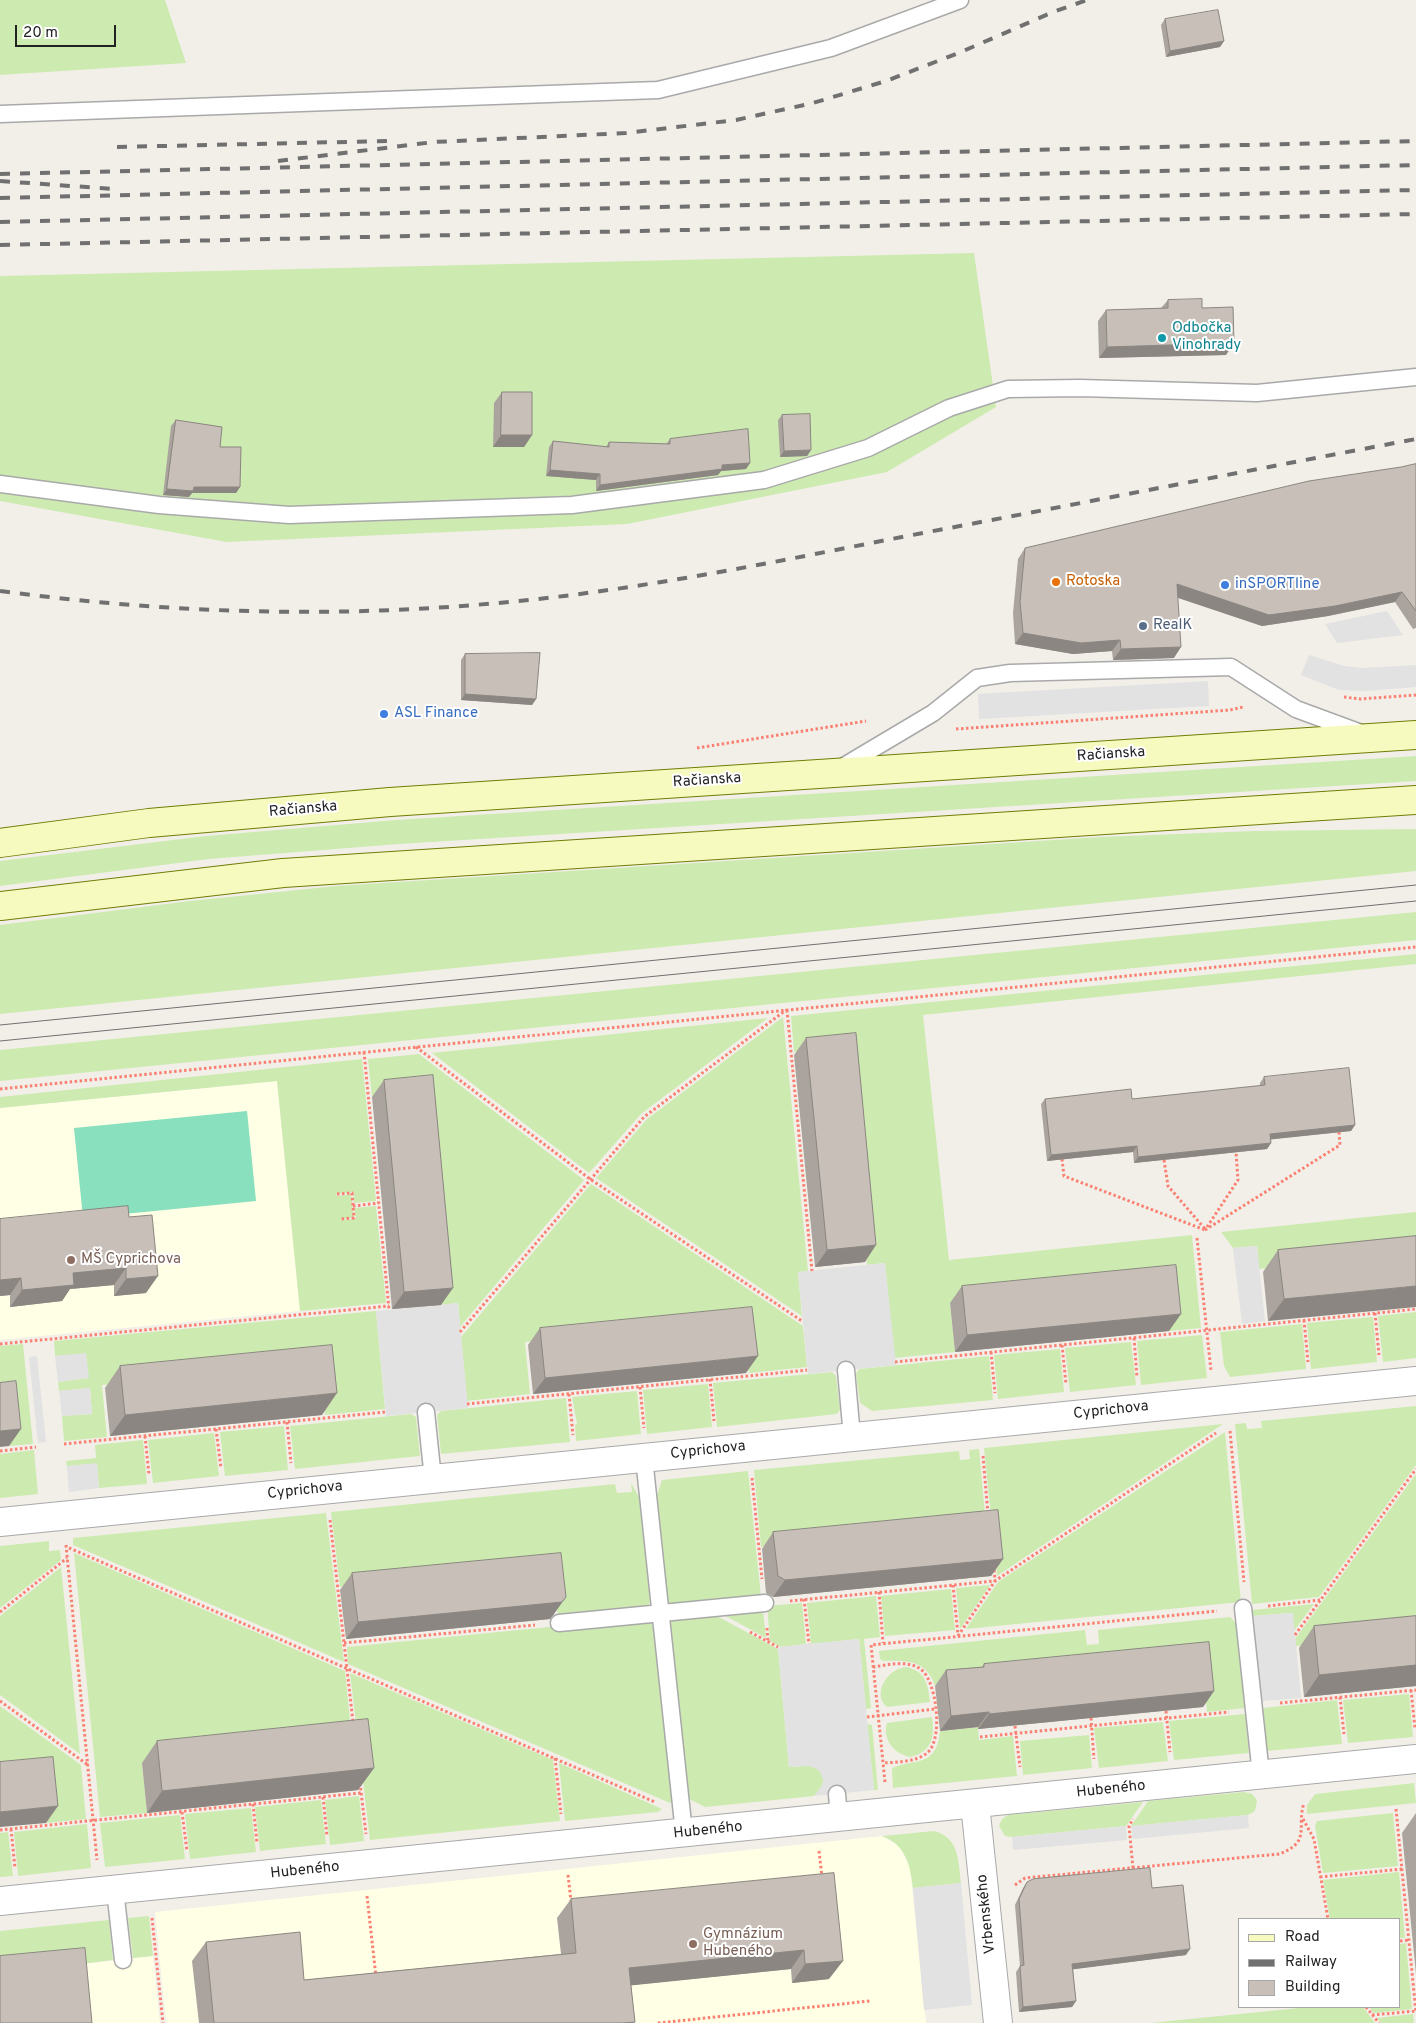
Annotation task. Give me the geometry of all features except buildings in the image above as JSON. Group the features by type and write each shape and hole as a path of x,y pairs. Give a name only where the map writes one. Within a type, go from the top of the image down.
{"main road":[{"name":"Račianska","path":"0,843 149,823 371,804 1416,735"},
{"path":"0,906 283,873 1416,800"}],"street":[{"name":"Cyprichova","path":"0,1522 1416,1381"},
{"name":"Hubeného","path":"0,1901 115,1890 838,1806 975,1804 1416,1759"},
{"name":"Vrbenského","path":"975,1804 998,2023"}],"lane":[{"path":"0,114 658,90 831,48 960,0"},
{"path":"0,484 159,505 289,515 572,505 764,480 868,448 950,408 1008,389 1080,388 1257,394 1416,377"},
{"path":"833,773 933,713 976,678 1010,672 1231,667 1296,709 1372,738"},
{"path":"846,1370 852,1437"},
{"path":"426,1412 433,1479"},
{"path":"644,1458 683,1823"},
{"path":"558,1623 765,1603"},
{"path":"1245,1608 1261,1775"},
{"path":"115,1890 123,1960"}],"path":[{"path":"933,713 946,730 1230,710 1246,706 1259,685"},
{"path":"1337,696 1360,699 1416,695"},
{"path":"0,1089 1416,947"},
{"path":"460,1332 644,1117 787,1010"},
{"path":"787,1010 812,1271"},
{"path":"416,1046 590,1179 802,1321"},
{"path":"0,1344 389,1308 364,1052"},
{"path":"1205,1230 1340,1145 1339,1132"},
{"path":"1205,1230 1238,1180 1236,1152"},
{"path":"1062,1159 1064,1176 1205,1230"},
{"path":"1164,1160 1168,1186 1205,1230"},
{"path":"337,1194 352,1193 354,1218 340,1219"},
{"path":"353,1206 379,1203"},
{"path":"1197,1238 1211,1373"},
{"path":"895,1362 1416,1309"},
{"path":"1375,1313 1379,1357"},
{"path":"1304,1320 1308,1364"},
{"path":"1134,1338 1138,1381"},
{"path":"1062,1345 1067,1388"},
{"path":"991,1352 995,1395"},
{"path":"467,1404 807,1370"},
{"path":"710,1380 714,1423"},
{"path":"640,1387 644,1430"},
{"path":"569,1394 573,1437"},
{"path":"64,1444 386,1412"},
{"path":"287,1422 291,1465"},
{"path":"1229,1424 1245,1608"},
{"path":"216,1429 221,1472"},
{"path":"958,1636 995,1581 1221,1430"},
{"path":"145,1436 150,1479"},
{"path":"0,1450 36,1447"},
{"path":"983,1454 989,1522"},
{"path":"1295,1635 1416,1469"},
{"path":"752,1477 768,1642"},
{"path":"330,1519 353,1726"},
{"path":"66,1540 98,1868"},
{"path":"66,1546 346,1668 683,1823"},
{"path":"0,1612 68,1558"},
{"path":"993,1562 995,1581"},
{"path":"765,1603 995,1581"},
{"path":"953,1585 958,1636"},
{"path":"879,1592 883,1644"},
{"path":"804,1600 809,1644"},
{"path":"885,1783 871,1645 1320,1600"},
{"path":"344,1643 558,1623"},
{"path":"873,1667 906,1663 920,1668 926,1673 932,1686 936,1708 936,1740 931,1749 916,1759 882,1763"},
{"path":"1411,1690 1416,1736"},
{"path":"980,1737 1416,1690"},
{"path":"1340,1698 1344,1739"},
{"path":"0,1701 88,1765"},
{"path":"867,1716 936,1708"},
{"path":"1166,1711 1170,1755"},
{"path":"1091,1718 1095,1763"},
{"path":"1015,1726 1020,1770"},
{"path":"359,1774 366,1836"},
{"path":"0,1830 361,1793"},
{"path":"323,1797 327,1840"},
{"path":"1008,1892 1025,1878 1279,1854 1295,1846 1300,1839 1306,1800"},
{"path":"253,1804 258,1847"},
{"path":"1372,2015 1416,2012 1396,1809"},
{"path":"182,1812 187,1854"},
{"path":"1303,1818 1314,1839 1328,1918"},
{"path":"11,1829 15,1871"},
{"path":"818,1843 822,1882"},
{"path":"1320,1877 1402,1869"},
{"path":"366,1890 376,1983"},
{"path":"152,1910 163,2023"},
{"path":"1401,1941 1409,1940"},
{"path":"658,2023 870,2001"},
{"path":"1367,2008 1379,2023"}],"shaded area":[{"path":"1387,611 1403,635 1337,643 1325,624"},
{"path":"1309,655 1344,666 1361,668 1416,665 1416,687 1366,691 1339,690 1301,675"},
{"path":"1208,681 1209,706 979,719 978,694"},
{"path":"277,1081 300,1311 0,1340 0,1108"},
{"path":"1257,1246 1265,1321 1242,1324 1233,1248"},
{"path":"885,1263 896,1365 808,1374 798,1272"},
{"path":"458,1303 468,1408 386,1416 376,1311"},
{"path":"86,1353 89,1378 58,1382 55,1356"},
{"path":"37,1356 46,1442 38,1443 29,1357"},
{"path":"90,1388 92,1414 62,1416 59,1391"},
{"path":"97,1463 99,1488 69,1492 67,1466"},
{"path":"1293,1613 1301,1698 1262,1701 1253,1616"},
{"path":"859,1639 874,1790 814,1796 823,1784 819,1770 809,1766 789,1767 778,1647"},
{"path":"1248,1815 1249,1828 1133,1839 1131,1826"},
{"path":"1126,1826 1127,1840 1013,1850 1012,1837"},
{"path":"882,1836 899,1846 910,1867 926,2023 166,2023 155,1912"},
{"path":"961,1883 972,2005 924,2010 913,1888"},
{"path":"153,1956 160,2023 0,2023 73,1965"}],"green space":[{"path":"0,0 165,0 186,63 0,75"},
{"path":"974,253 996,407 887,472 627,524 227,542 0,501 0,276"},
{"path":"1416,756 1416,781 399,844 209,859 0,886 0,861 206,836 396,820"},
{"path":"1416,829 1416,871 0,1014 0,925 190,901 336,886 1101,837 1254,831"},
{"path":"1416,912 1416,940 0,1081 0,1050"},
{"path":"1416,954 1416,964 923,1015 949,1260 1192,1235 1201,1328 1169,1331 950,1303 955,1352 894,1358 885,1263 867,1265 846,1047 794,1052 791,1016"},
{"path":"783,1017 808,1271 798,1272 802,1316 596,1178 647,1119"},
{"path":"768,1018 641,1114 589,1173 432,1053"},
{"path":"419,1054 584,1180 460,1327 458,1303 441,1305 421,1092 372,1097 368,1059"},
{"path":"362,1059 376,1201 354,1203 353,1192 336,1194 337,1196 351,1194 354,1217 339,1220 356,1219 354,1208 376,1206 386,1303 300,1311 277,1081 0,1108 0,1097"},
{"path":"247,1111 256,1201 83,1218 74,1128"},
{"path":"591,1184 803,1326 807,1367 749,1373 743,1321 525,1342 530,1394 467,1401 461,1337"},
{"path":"1416,1212 1416,1253 1259,1269 1257,1246 1233,1248 1221,1232"},
{"path":"376,1311 385,1409 325,1415 319,1364 102,1385 107,1437 64,1441 62,1416 92,1414 90,1388 59,1391 58,1382 88,1378 86,1354 55,1356 54,1341"},
{"path":"1416,1312 1416,1358 1383,1362 1378,1316"},
{"path":"1373,1317 1377,1362 1311,1369 1307,1323"},
{"path":"1302,1324 1306,1369 1230,1377 1224,1366 1220,1332"},
{"path":"1202,1335 1207,1378 1141,1385 1137,1341"},
{"path":"1131,1342 1136,1385 1070,1392 1065,1348"},
{"path":"23,1344 33,1444 9,1446 0,1396 0,1346"},
{"path":"1060,1349 1064,1392 998,1399 994,1355"},
{"path":"989,1356 993,1400 872,1411 860,1403 856,1374 859,1369"},
{"path":"832,1372 836,1376 840,1410 837,1414 717,1427 713,1383"},
{"path":"708,1384 712,1427 647,1434 643,1390"},
{"path":"637,1391 641,1434 576,1441 575,1425 577,1424 572,1397"},
{"path":"566,1398 570,1442 441,1454 437,1415 441,1411"},
{"path":"1416,1406 1416,1465 1319,1597 1252,1604 1235,1424 1246,1423 1247,1429 1262,1428 1261,1421"},
{"path":"411,1414 416,1417 420,1456 295,1469 290,1426"},
{"path":"1223,1424 997,1576 984,1448"},
{"path":"284,1426 288,1470 225,1476 220,1432"},
{"path":"1225,1432 1241,1602 966,1629 998,1582"},
{"path":"214,1433 219,1476 153,1483 148,1440"},
{"path":"143,1440 147,1484 99,1488 97,1464 67,1466 66,1461 96,1458 95,1445"},
{"path":"979,1449 986,1525 761,1547 754,1470 959,1451 960,1460 970,1459 969,1450"},
{"path":"34,1450 38,1494 0,1498 0,1454"},
{"path":"748,1471 761,1597 671,1605 667,1599 657,1495 662,1480"},
{"path":"1416,1474 1416,1634 1296,1646 1295,1639"},
{"path":"631,1483 639,1497 650,1601 648,1607 558,1617 552,1567 340,1587 331,1512 615,1484 617,1493 632,1492"},
{"path":"326,1513 344,1662 73,1545 73,1538"},
{"path":"49,1541 49,1551 60,1550 61,1560 0,1608 0,1546"},
{"path":"74,1553 345,1671 352,1741 142,1763 147,1813 100,1817"},
{"path":"61,1567 80,1754 0,1695 0,1616"},
{"path":"990,1585 960,1629 956,1588"},
{"path":"951,1589 955,1630 885,1636 881,1596"},
{"path":"876,1596 880,1637 864,1639 871,1708 866,1709 859,1639 811,1644 807,1603"},
{"path":"802,1603 806,1644 781,1647 770,1641 767,1606"},
{"path":"1314,1604 1294,1631 1292,1613 1253,1616 1252,1610"},
{"path":"763,1610 766,1638 722,1614"},
{"path":"715,1615 778,1649 789,1767 814,1767 821,1773 823,1777 822,1785 814,1796 705,1807 689,1799 670,1623 673,1619"},
{"path":"1230,1617 1236,1623 1245,1708 1207,1712 1201,1654 935,1686 927,1671 921,1666 915,1663 900,1661 883,1661 880,1659 879,1651 1085,1630 1087,1645 1099,1644 1098,1630"},
{"path":"651,1622 653,1628 672,1801 670,1803 348,1664 347,1647 559,1626"},
{"path":"907,1667 918,1672 925,1680 930,1702 887,1707 881,1696 881,1689 887,1677 899,1669"},
{"path":"350,1673 553,1760 560,1821 370,1840"},
{"path":"1409,1694 1413,1737 1348,1743 1343,1700"},
{"path":"1337,1700 1342,1744 1267,1751 1263,1708"},
{"path":"0,1706 81,1765 86,1819 46,1823 41,1774 0,1778"},
{"path":"1245,1714 1249,1753 1174,1760 1169,1721"},
{"path":"932,1717 932,1737 930,1743 923,1751 910,1757 894,1749 886,1735 887,1723"},
{"path":"1163,1722 1168,1761 1099,1768 1094,1728"},
{"path":"867,1724 872,1725 878,1790 874,1790"},
{"path":"978,1727 979,1740 1013,1736 1017,1776 893,1788 892,1768 924,1760 934,1751 938,1743 940,1731"},
{"path":"1089,1735 1092,1768 1023,1775 1020,1741"},
{"path":"559,1763 662,1809 658,1812 565,1821"},
{"path":"1414,1783 1416,1803 1307,1814 1307,1805 1315,1794"},
{"path":"1244,1792 1252,1794 1257,1800 1255,1811 1248,1815 1131,1826 1148,1801"},
{"path":"359,1796 364,1841 330,1845 325,1800"},
{"path":"321,1800 326,1844 260,1851 255,1807"},
{"path":"1143,1802 1126,1826 1012,1837 1005,1836 999,1826 1002,1819 1008,1815"},
{"path":"251,1808 256,1852 190,1859 185,1814"},
{"path":"1393,1813 1398,1866 1323,1873 1315,1826 1317,1821"},
{"path":"180,1815 185,1859 105,1867 100,1823"},
{"path":"87,1824 91,1868 18,1876 14,1832"},
{"path":"934,1831 943,1834 953,1845 958,1859 961,1883 913,1888 908,1863 902,1850 882,1836"},
{"path":"8,1832 13,1876 0,1877 0,1833"},
{"path":"1399,1872 1405,1938 1401,1938 1401,1918 1330,1918 1323,1880"},
{"path":"149,1916 153,1956 133,1958 128,1918"},
{"path":"109,1920 113,1960 73,1965 0,1967 0,1931"},
{"path":"1406,1943 1412,2009 1374,2013 1370,2008 1401,2008 1401,1944"},
{"path":"1299,2008 1364,2008 1375,2023 1150,2023"},
{"path":"1413,2014 1414,2023 1381,2023 1377,2018"}],"tram line":[{"path":"0,1025 1416,885"},
{"path":"0,1041 1416,901"}],"railway":[{"path":"278,161 434,142 626,133 736,120 813,103 886,81 961,52 1053,12 1087,0"},
{"path":"117,147 389,141"},
{"path":"0,174 1416,141"},
{"path":"0,198 1416,165"},
{"path":"0,181 114,189"},
{"path":"0,222 1416,190"},
{"path":"0,245 1416,214"},
{"path":"0,591 118,604 237,611 296,612 414,609 529,600 583,594 692,577 1416,439"}],"place":[{"name":"Odbočka Vinohrady","path":"1162,338"},
{"name":"Rotoska","path":"1056,582"},
{"name":"inSPORTline","path":"1225,585"},
{"name":"RealK","path":"1143,626"},
{"name":"ASL Finance","path":"384,714"},
{"name":"MŠ Cyprichova","path":"71,1260"},
{"name":"Gymnázium Hubeného","path":"693,1944"}]}
